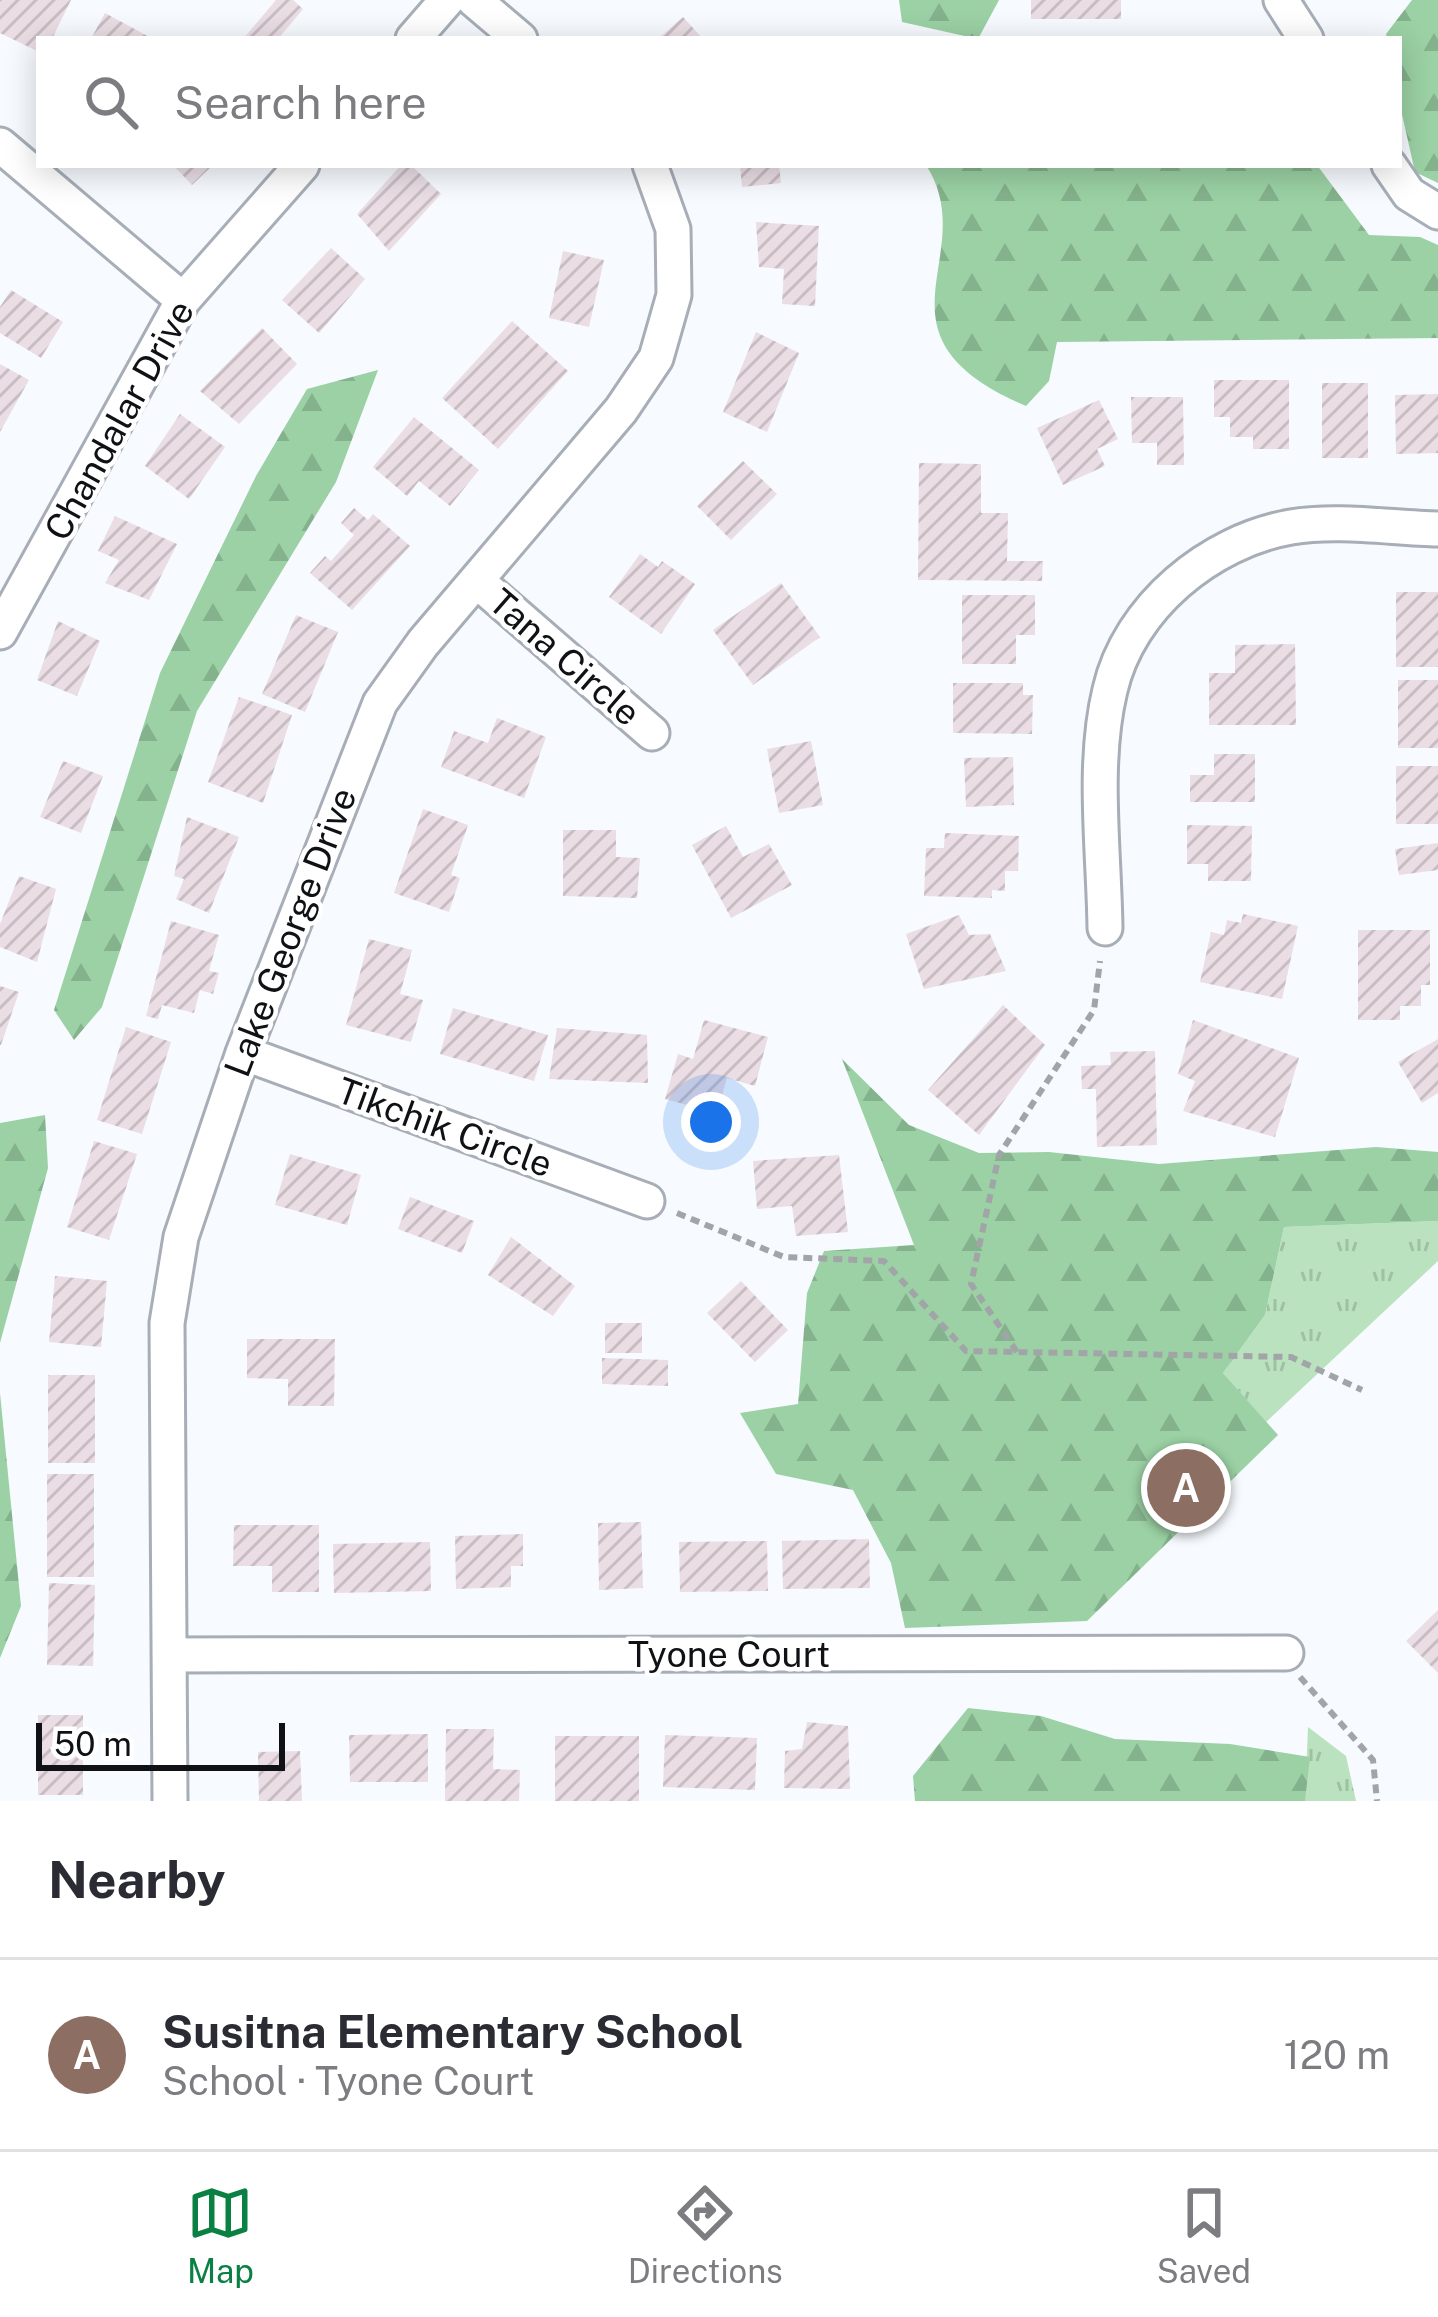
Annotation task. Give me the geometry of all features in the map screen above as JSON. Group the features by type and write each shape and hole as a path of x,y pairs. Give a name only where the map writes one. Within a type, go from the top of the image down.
{"street":[{"path":"415,36 447,0"},
{"path":"474,0 516,36"},
{"path":"1281,0 1304,36"},
{"path":"0,145 183,300"},
{"name":"Chandalar Drive","path":"0,632 183,300 299,168"},
{"name":"Lake George Drive","path":"170,1801 166,1323 181,1237 243,1053 380,703 621,410 656,358 674,295 673,229 651,168"},
{"path":"1391,168 1409,194 1438,212"},
{"path":"1105,928 1103,746 1110,689 1128,643 1163,596 1199,565 1237,545 1293,526 1438,529"},
{"name":"Tana Circle","path":"477,580 652,734"},
{"name":"Tikchik Circle","path":"243,1053 647,1201"},
{"name":"Tyone Court","path":"171,1655 1286,1653"}],"path":[{"path":"1018,1352 971,1284 1000,1155 1094,1010 1105,928"},
{"path":"647,1201 784,1257 884,1261 966,1351 1291,1357 1362,1390"},
{"path":"1286,1653 1307,1688 1373,1760 1378,1801"}],"green space":[{"path":"899,0 999,0 980,36 902,22"},
{"path":"1412,0 1438,0 1438,183 1415,172 1402,114 1402,36 1386,34"},
{"path":"927,168 1319,168 1369,235 1420,237 1438,245 1438,338 1057,342 1049,381 1026,406 976,379 948,351 936,322 943,231 940,199"},
{"path":"378,370 336,482 197,711 102,1007 74,1040 54,1010 160,673 256,476 307,389"},
{"path":"842,1059 909,1125 979,1153 1049,1152 1159,1164 1376,1147 1438,1152 1438,1221 1284,1227 1265,1315 1223,1373 1278,1435 1087,1621 905,1628 891,1563 853,1490 776,1474 740,1413 798,1404 807,1293 824,1251 914,1245"},
{"path":"45,1115 48,1168 0,1343 0,1123"},
{"path":"1438,1221 1438,1261 1266,1422 1223,1373 1265,1315 1284,1227"},
{"path":"0,1393 21,1606 0,1658"},
{"path":"968,1708 1041,1716 1115,1739 1230,1744 1310,1757 1305,1801 915,1801 913,1776"},
{"path":"1308,1727 1346,1756 1356,1801 1305,1801"}],"building":[{"path":"0,0 71,0 53,36 36,36 36,51 0,33"},
{"path":"276,0 293,0 303,9 280,36 246,36"},
{"path":"1031,0 1121,0 1121,19 1031,19"},
{"path":"105,13 147,36 93,36"},
{"path":"683,17 700,36 661,36"},
{"path":"176,168 210,168 192,185"},
{"path":"398,168 414,168 441,194 389,251 357,214"},
{"path":"740,168 779,168 781,183 742,187"},
{"path":"756,222 819,226 815,306 782,304 784,269 759,267"},
{"path":"331,248 365,279 319,333 282,300"},
{"path":"563,251 604,260 589,327 549,318"},
{"path":"11,290 63,322 41,358 0,333 0,307"},
{"path":"512,321 568,371 498,449 442,398"},
{"path":"262,328 297,364 239,424 200,391"},
{"path":"756,332 799,353 767,432 723,412"},
{"path":"0,364 29,380 0,432"},
{"path":"1214,380 1289,380 1289,449 1253,449 1253,437 1230,437 1230,417 1214,417"},
{"path":"1322,383 1368,383 1368,458 1322,458"},
{"path":"1438,394 1438,453 1396,454 1395,395"},
{"path":"1131,397 1183,397 1184,465 1157,465 1157,443 1132,443"},
{"path":"1099,400 1118,439 1097,449 1105,466 1063,485 1037,428"},
{"path":"180,414 225,447 189,499 145,466"},
{"path":"414,417 479,470 450,506 419,481 407,496 373,467"},
{"path":"743,461 777,494 731,540 697,506"},
{"path":"919,463 981,464 981,513 1008,513 1007,561 1043,561 1042,581 918,580"},
{"path":"354,508 368,520 373,514 410,546 352,610 310,573 325,556 331,561 354,535 341,523"},
{"path":"115,516 177,544 149,600 105,583 119,560 98,551"},
{"path":"640,554 658,567 662,561 695,584 661,634 609,597"},
{"path":"781,583 820,637 753,685 713,630"},
{"path":"1396,592 1438,592 1438,667 1396,667"},
{"path":"962,595 1035,595 1035,635 1016,635 1016,664 962,664"},
{"path":"296,615 338,632 305,712 262,694"},
{"path":"58,621 100,641 77,696 37,680"},
{"path":"1295,644 1296,725 1209,725 1209,673 1235,673 1235,645"},
{"path":"1398,680 1438,680 1438,748 1398,748"},
{"path":"953,683 1023,683 1023,695 1033,695 1032,734 953,733"},
{"path":"239,697 292,715 263,803 208,782"},
{"path":"497,718 546,737 524,798 441,767 454,731 488,743"},
{"path":"811,741 823,805 779,813 767,749"},
{"path":"1214,754 1255,754 1255,802 1190,802 1190,775 1214,775"},
{"path":"1013,757 1014,805 966,807 964,758"},
{"path":"63,761 103,776 81,833 40,817"},
{"path":"1396,766 1438,766 1438,824 1396,824"},
{"path":"423,809 468,825 451,875 460,878 449,912 394,893"},
{"path":"187,817 239,837 209,913 176,899 184,879 174,876"},
{"path":"1187,825 1252,826 1251,881 1208,881 1208,864 1187,864"},
{"path":"726,826 743,857 769,844 792,885 731,918 692,845"},
{"path":"563,830 616,830 616,857 640,858 637,898 563,896"},
{"path":"945,833 1019,836 1018,871 1005,871 1005,891 992,890 992,898 924,896 926,848 944,848"},
{"path":"1438,843 1438,870 1399,875 1395,849"},
{"path":"19,876 56,889 37,962 0,947 0,924"},
{"path":"1243,914 1298,926 1282,999 1200,982 1211,932 1224,935 1227,920 1241,923"},
{"path":"959,915 969,935 990,934 1006,971 924,989 906,934"},
{"path":"171,921 219,935 209,971 219,973 213,994 200,990 194,1013 162,1005 158,1019 146,1016"},
{"path":"1358,930 1430,930 1430,985 1421,985 1421,1006 1400,1006 1400,1020 1358,1020"},
{"path":"369,939 412,950 400,994 423,1000 411,1042 346,1025"},
{"path":"0,986 19,992 1,1045 0,1045"},
{"path":"1003,1005 1045,1045 979,1135 928,1090"},
{"path":"453,1008 548,1035 534,1081 440,1054"},
{"path":"704,1020 768,1037 755,1086 727,1078 717,1113 665,1099 678,1054 693,1059"},
{"path":"1193,1020 1299,1058 1275,1137 1183,1111 1195,1081 1178,1074"},
{"path":"126,1027 171,1042 142,1134 97,1120"},
{"path":"557,1028 647,1035 648,1083 549,1079"},
{"path":"1438,1039 1438,1093 1422,1103 1398,1062"},
{"path":"1155,1051 1157,1145 1097,1147 1096,1089 1082,1089 1081,1066 1111,1065 1110,1052"},
{"path":"94,1141 137,1154 109,1240 67,1227"},
{"path":"290,1154 361,1175 347,1225 275,1205"},
{"path":"839,1155 848,1232 796,1236 792,1206 757,1209 753,1161"},
{"path":"410,1197 474,1221 462,1253 398,1229"},
{"path":"511,1237 575,1286 553,1316 488,1275"},
{"path":"55,1276 107,1281 101,1347 49,1342"},
{"path":"741,1281 788,1330 755,1362 707,1313"},
{"path":"605,1323 642,1323 642,1353 605,1353"},
{"path":"247,1339 335,1339 334,1406 288,1406 288,1379 247,1378"},
{"path":"602,1358 668,1360 668,1386 602,1384"},
{"path":"48,1375 95,1375 95,1463 48,1463"},
{"path":"47,1474 94,1474 94,1577 47,1577"},
{"path":"641,1522 643,1588 599,1590 598,1523"},
{"path":"234,1525 319,1525 319,1592 272,1592 272,1566 233,1566"},
{"path":"523,1534 523,1566 511,1566 511,1587 456,1589 455,1536"},
{"path":"869,1539 870,1588 783,1589 782,1541"},
{"path":"767,1541 768,1591 680,1592 679,1542"},
{"path":"430,1542 431,1591 334,1593 333,1544"},
{"path":"49,1583 95,1585 93,1666 47,1665"},
{"path":"1438,1610 1438,1673 1406,1641"},
{"path":"38,1715 83,1715 83,1795 38,1795"},
{"path":"807,1722 848,1726 850,1789 784,1788 785,1751 802,1749"},
{"path":"446,1729 494,1729 493,1769 520,1770 519,1801 445,1801"},
{"path":"428,1734 428,1782 350,1782 349,1735"},
{"path":"665,1735 757,1738 755,1790 663,1787"},
{"path":"555,1736 639,1736 639,1801 555,1801"},
{"path":"300,1751 302,1801 259,1801 258,1752"}],"place":[{"name":"Susitna Elementary School","path":"1186,1488"}]}
